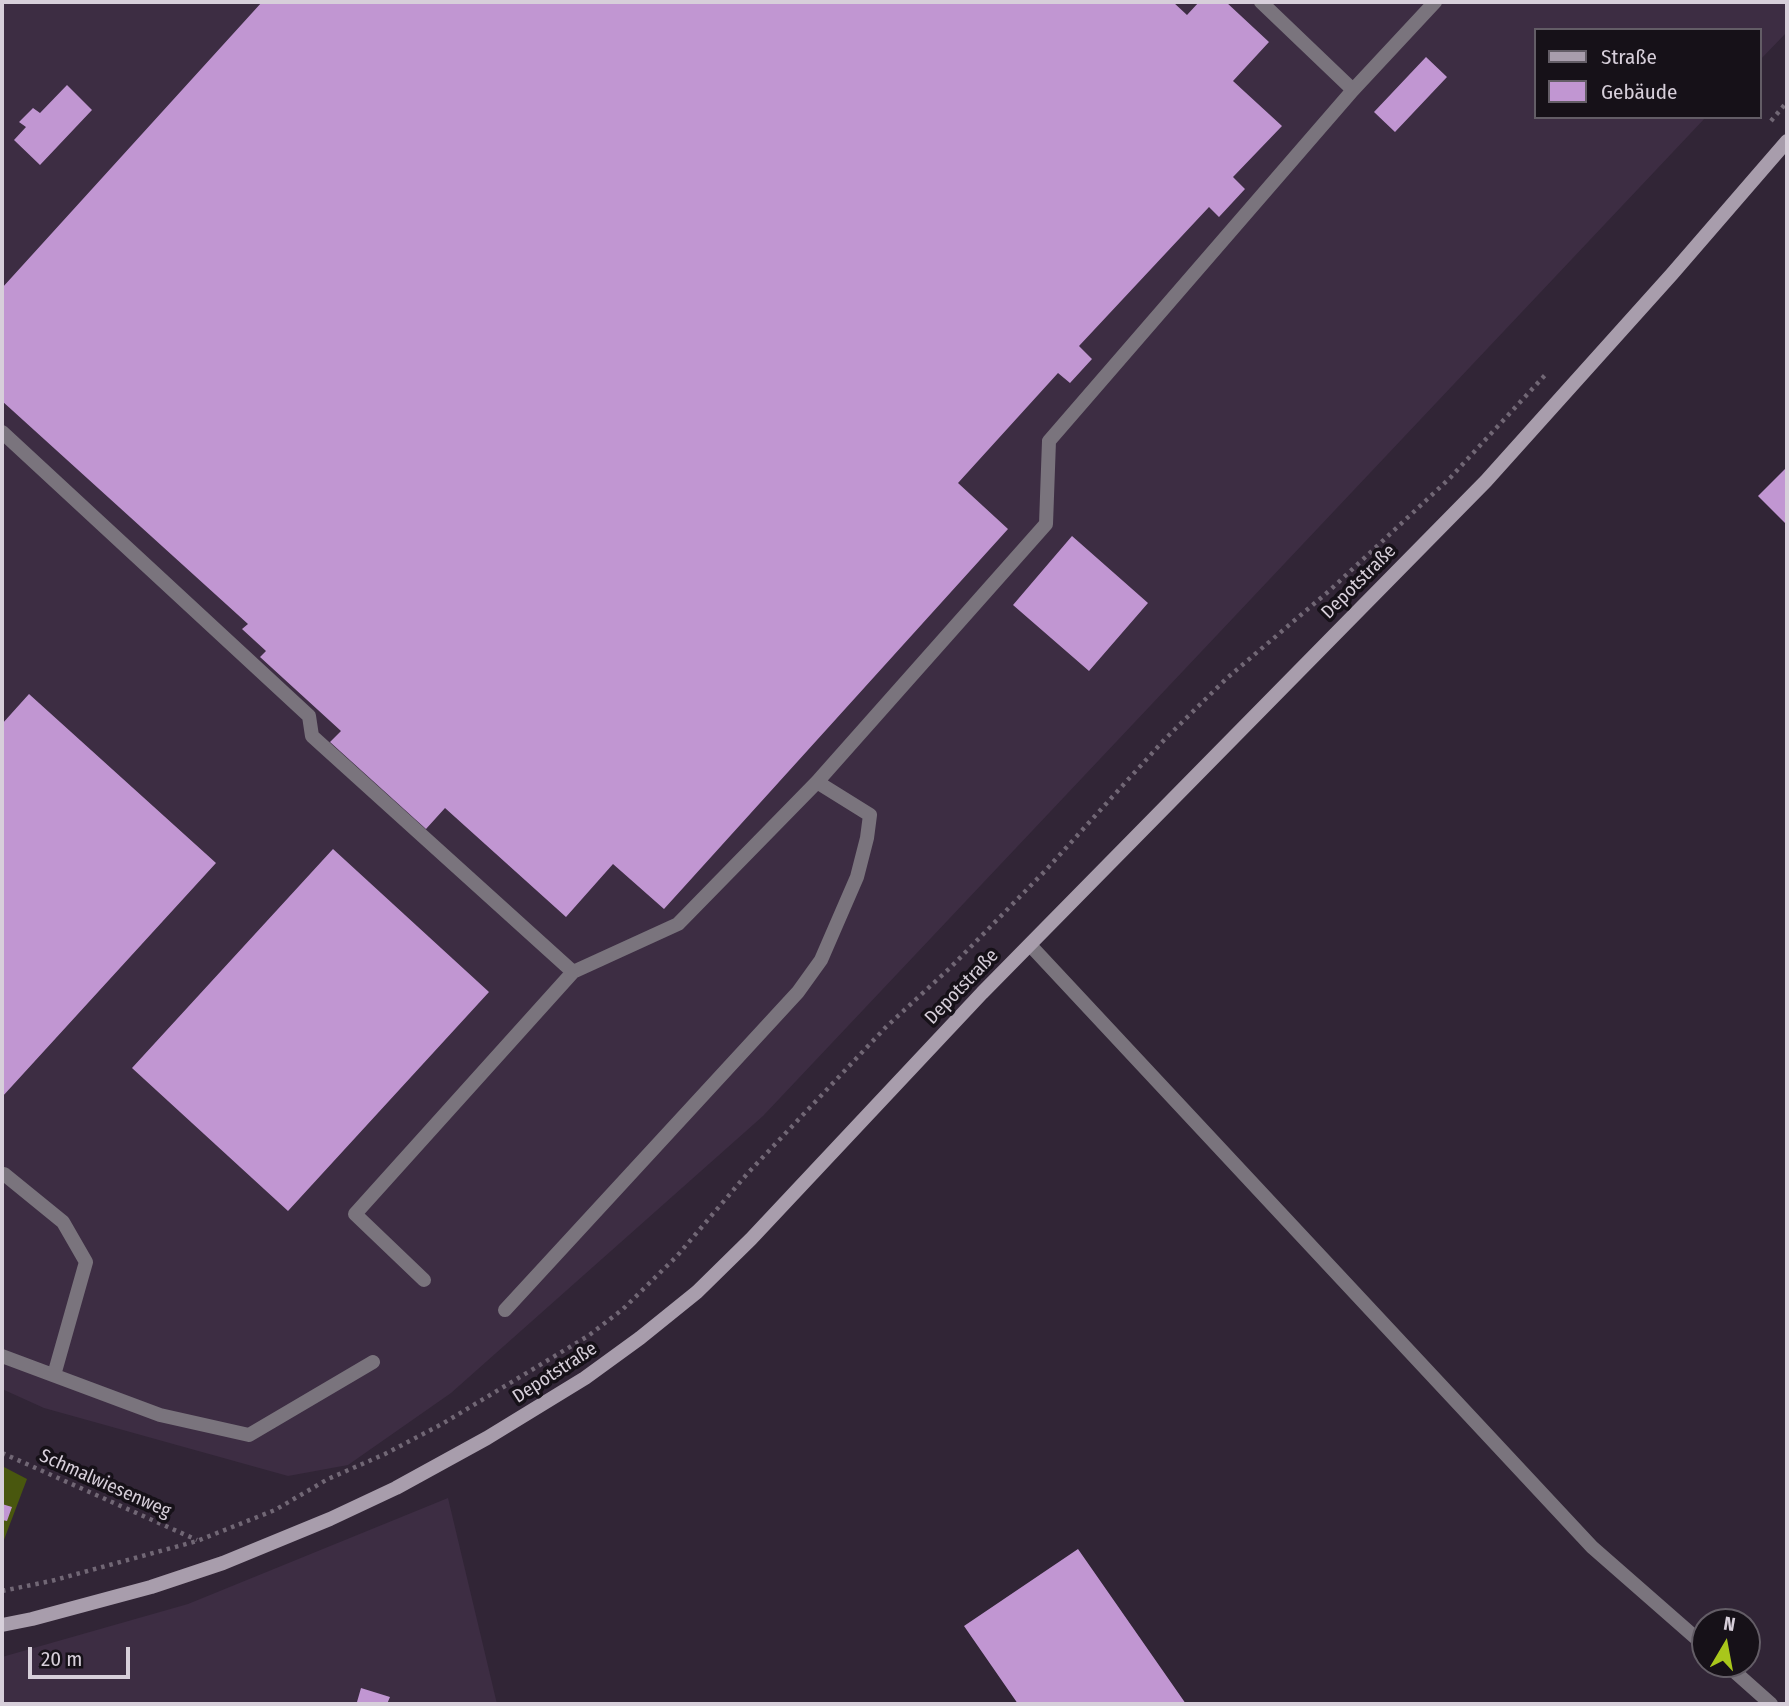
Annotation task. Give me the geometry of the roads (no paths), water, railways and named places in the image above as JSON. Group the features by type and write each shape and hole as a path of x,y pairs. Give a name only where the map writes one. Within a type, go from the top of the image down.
{"main road":[{"name":"Depotstraße","path":"2,1625 151,1587 223,1563 271,1545 396,1488 487,1438 585,1378 697,1292 751,1239 982,993 1486,481 1787,141"}],"street":[{"path":"1261,2 1353,90"},
{"path":"424,1280 355,1214 573,972 678,924 817,782 1046,524 1049,441 1353,90 1435,2"},
{"path":"2,432 309,716 312,736 573,972"},
{"path":"505,1310 798,992 821,960 857,877 870,815 817,782"},
{"path":"1030,946 1592,1547 1691,1634"},
{"path":"4,1174 63,1222 86,1262 54,1375"},
{"path":"2,1356 160,1415 249,1435 373,1363"},
{"path":"1742,1678 1771,1704"}]}
